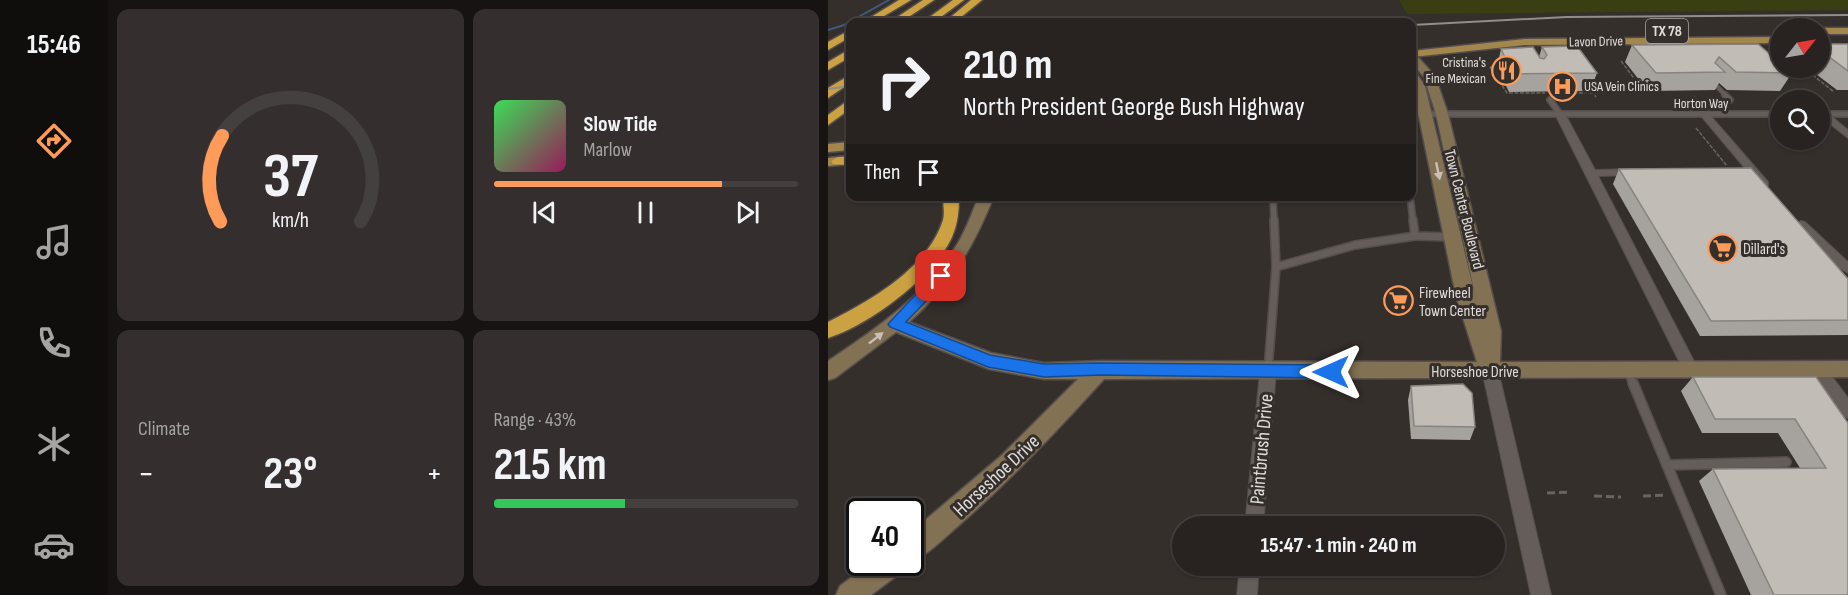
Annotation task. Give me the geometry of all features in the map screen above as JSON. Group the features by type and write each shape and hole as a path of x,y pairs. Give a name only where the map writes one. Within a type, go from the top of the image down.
{"highway":[{"path":"875,18 906,0"},
{"path":"901,18 928,0"},
{"path":"934,18 959,0"},
{"path":"955,18 977,0"},
{"path":"828,47 846,36"},
{"path":"828,67 846,55"},
{"path":"828,94 846,81"},
{"path":"828,121 846,106"},
{"path":"828,331 889,294 925,262 949,226 953,212 952,201"}],"main road":[{"path":"1830,31 1848,31"},
{"name":"Lavon Drive","path":"1416,44 1525,33 1770,33"},
{"path":"1738,42 1735,37 1740,35 1770,34"},
{"name":"Lavon Drive","path":"1416,55 1478,45 1770,40"},
{"path":"1830,40 1848,40"},
{"path":"828,148 846,146"}],"street":[{"name":"Town Center Boulevard","path":"1416,61 1429,76 1426,114 1452,237 1465,296 1490,370 1541,595"},
{"name":"Town Center Boulevard","path":"1416,82 1492,331 1490,370"},
{"path":"1560,114 1691,371"},
{"path":"1706,115 1748,171 1775,196"},
{"path":"1830,121 1848,135"},
{"path":"1591,173 1645,172"},
{"path":"828,372 895,324 953,262 967,242 985,201"},
{"path":"1792,216 1811,237 1848,268"},
{"name":"Horseshoe Drive","path":"895,324 988,361 1044,371 1101,369 1268,372 1848,369"},
{"name":"Horseshoe Drive","path":"924,539 954,516 1031,444 1101,369"},
{"path":"1819,370 1848,411"},
{"name":"Paintbrush Drive","path":"1255,516 1268,372"},
{"path":"849,595 875,576"},
{"path":"1247,595 1249,576"}],"lane":[{"path":"1710,79 1730,100"},
{"path":"1550,100 1560,114"},
{"path":"1693,100 1706,115"},
{"path":"1830,113 1848,114"},
{"name":"Horton Way","path":"1426,114 1770,114"},
{"path":"1268,372 1276,267 1273,201"},
{"path":"1411,201 1415,236"},
{"path":"1276,267 1355,245 1415,236 1452,237"},
{"path":"1628,371 1722,595"},
{"path":"1667,465 1786,462"}],"path":[{"path":"1631,61 1621,61 1645,93"},
{"path":"1498,66 1490,67 1507,93 1599,93"},
{"path":"1816,78 1834,92"},
{"path":"1588,85 1596,97"},
{"path":"1696,128 1727,166"},
{"path":"1547,493 1570,492"},
{"path":"1643,496 1670,495"},
{"path":"1594,496 1621,496"}],"green space":[{"path":"1399,0 1848,0 1848,10 1407,14"}],"building":[{"path":"1758,44 1770,54 1770,73 1736,72 1719,57 1715,63 1725,72 1656,73 1632,45"},
{"path":"1830,44 1848,44 1848,71 1830,58"},
{"path":"1577,46 1597,73 1513,74 1501,49 1533,47 1540,58 1544,59 1547,55 1542,47"},
{"name":"Dillard's","path":"1751,168 1848,279 1848,320 1711,321 1619,169"},
{"path":"1693,377 1816,377 1848,423 1848,595 1774,595 1713,469 1826,468 1795,419 1715,419"},
{"path":"1463,384 1472,393 1475,427 1414,426 1411,386"}],"waterway":[{"path":"857,18 889,0"},
{"path":"828,30 846,24"}],"railway":[{"path":"1416,25 1567,17 1848,15"},
{"path":"828,89 846,87"}],"place":[{"name":"Cristina's Fine Mexican","path":"1507,70"},
{"name":"USA Vein Clinics","path":"1563,86"},
{"name":"Dillard's","path":"1722,248"},
{"name":"Firewheel Town Center","path":"1398,301"}],"route":[{"path":"941,276 895,324 988,361 1044,371 1101,369 1331,372"}]}
